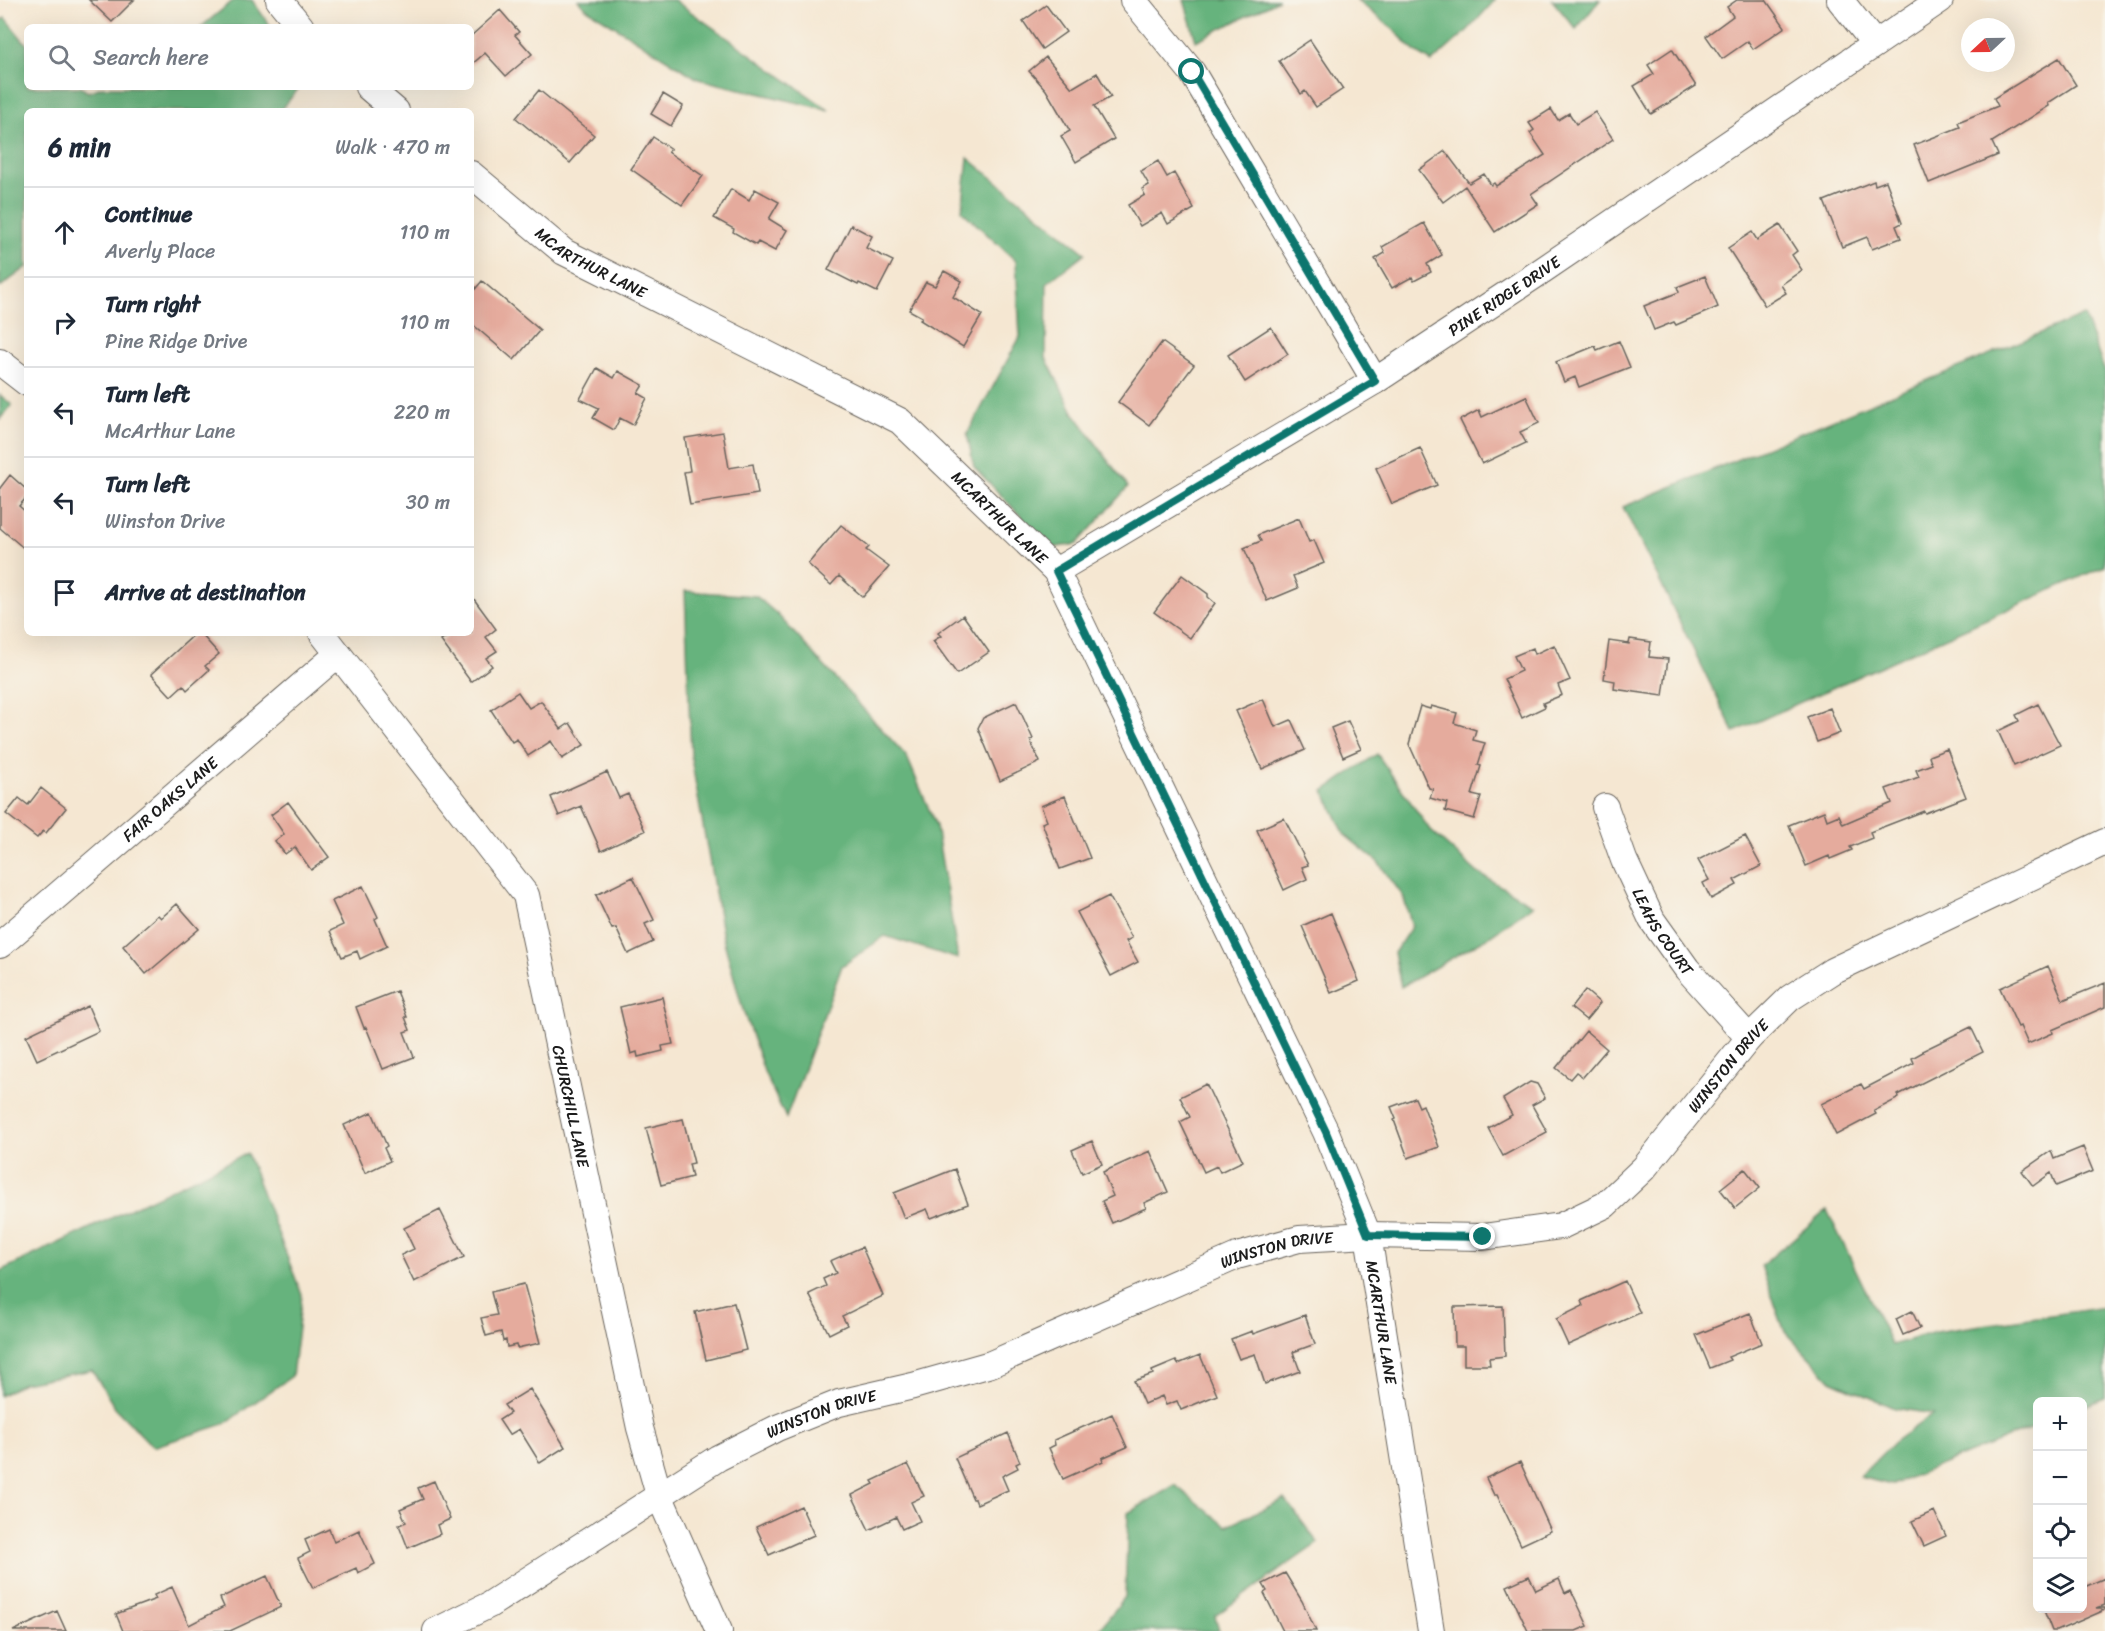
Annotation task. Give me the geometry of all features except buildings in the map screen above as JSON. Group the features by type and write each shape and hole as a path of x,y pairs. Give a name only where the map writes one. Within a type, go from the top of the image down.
{"street":[{"path":"279,0 299,24"},
{"path":"1133,0 1192,72 1375,381"},
{"path":"1840,0 1875,44"},
{"name":"PINE RIDGE DRIVE","path":"1056,571 1375,381 1534,276 1940,0"},
{"path":"372,90 392,108"},
{"name":"MCARTHUR LANE","path":"474,177 564,252 900,421 1056,571 1326,1132 1368,1235 1431,1631"},
{"path":"0,362 24,381"},
{"name":"CHURCHILL LANE","path":"324,636 526,895 610,1298 640,1428 659,1495 718,1631"},
{"name":"FAIR OAKS LANE","path":"0,945 338,654"},
{"name":"LEAHS COURT","path":"1605,807 1624,860 1652,920 1687,969 1749,1038"},
{"name":"WINSTON DRIVE","path":"436,1631 489,1605 718,1458 777,1428 839,1402 913,1386 992,1364 1237,1256 1299,1239 1368,1235 1483,1237 1561,1226 1605,1205 1644,1168 1749,1038 1790,998 1832,971 2105,842"}],"green space":[{"path":"234,0 252,0 269,24 205,24"},
{"path":"578,0 674,0 829,110 698,79 587,9"},
{"path":"1184,0 1279,0 1196,41"},
{"path":"1357,0 1495,0 1468,30 1432,62 1414,51 1394,30"},
{"path":"1552,0 1600,0 1576,29"},
{"path":"5,18 24,41 24,90 85,90 88,92 94,90 298,90 282,108 24,108 24,269 0,287 0,21"},
{"path":"968,158 1085,253 1047,283 1046,358 1073,412 1128,487 1077,544 1051,548 974,467 967,434 1020,337 1016,261 962,211"},
{"path":"2084,315 2105,372 2105,566 1734,732 1623,507"},
{"path":"0,395 12,405 0,419"},
{"path":"685,591 756,596 778,615 907,757 936,826 958,959 885,936 842,966 786,1118 765,1074 743,1010 723,938 691,758"},
{"path":"1377,754 1430,830 1478,873 1533,905 1485,939 1401,987 1394,953 1412,926 1403,896 1378,862 1345,835 1324,791"},
{"path":"247,1153 302,1295 292,1376 224,1424 153,1447 115,1408 92,1370 23,1383 0,1396 0,1271"},
{"path":"1827,1210 1892,1345 1935,1332 2105,1307 2105,1398 2087,1405 2087,1397 2033,1397 2033,1428 1892,1485 1859,1477 1894,1442 1933,1414 1894,1408 1831,1380 1785,1332 1761,1266"},
{"path":"1175,1485 1226,1526 1285,1499 1318,1543 1215,1616 1219,1631 1098,1631 1125,1597 1128,1513"}],"route":[{"path":"1192,72 1375,381 1056,571 1326,1132 1368,1235 1483,1237"}]}
